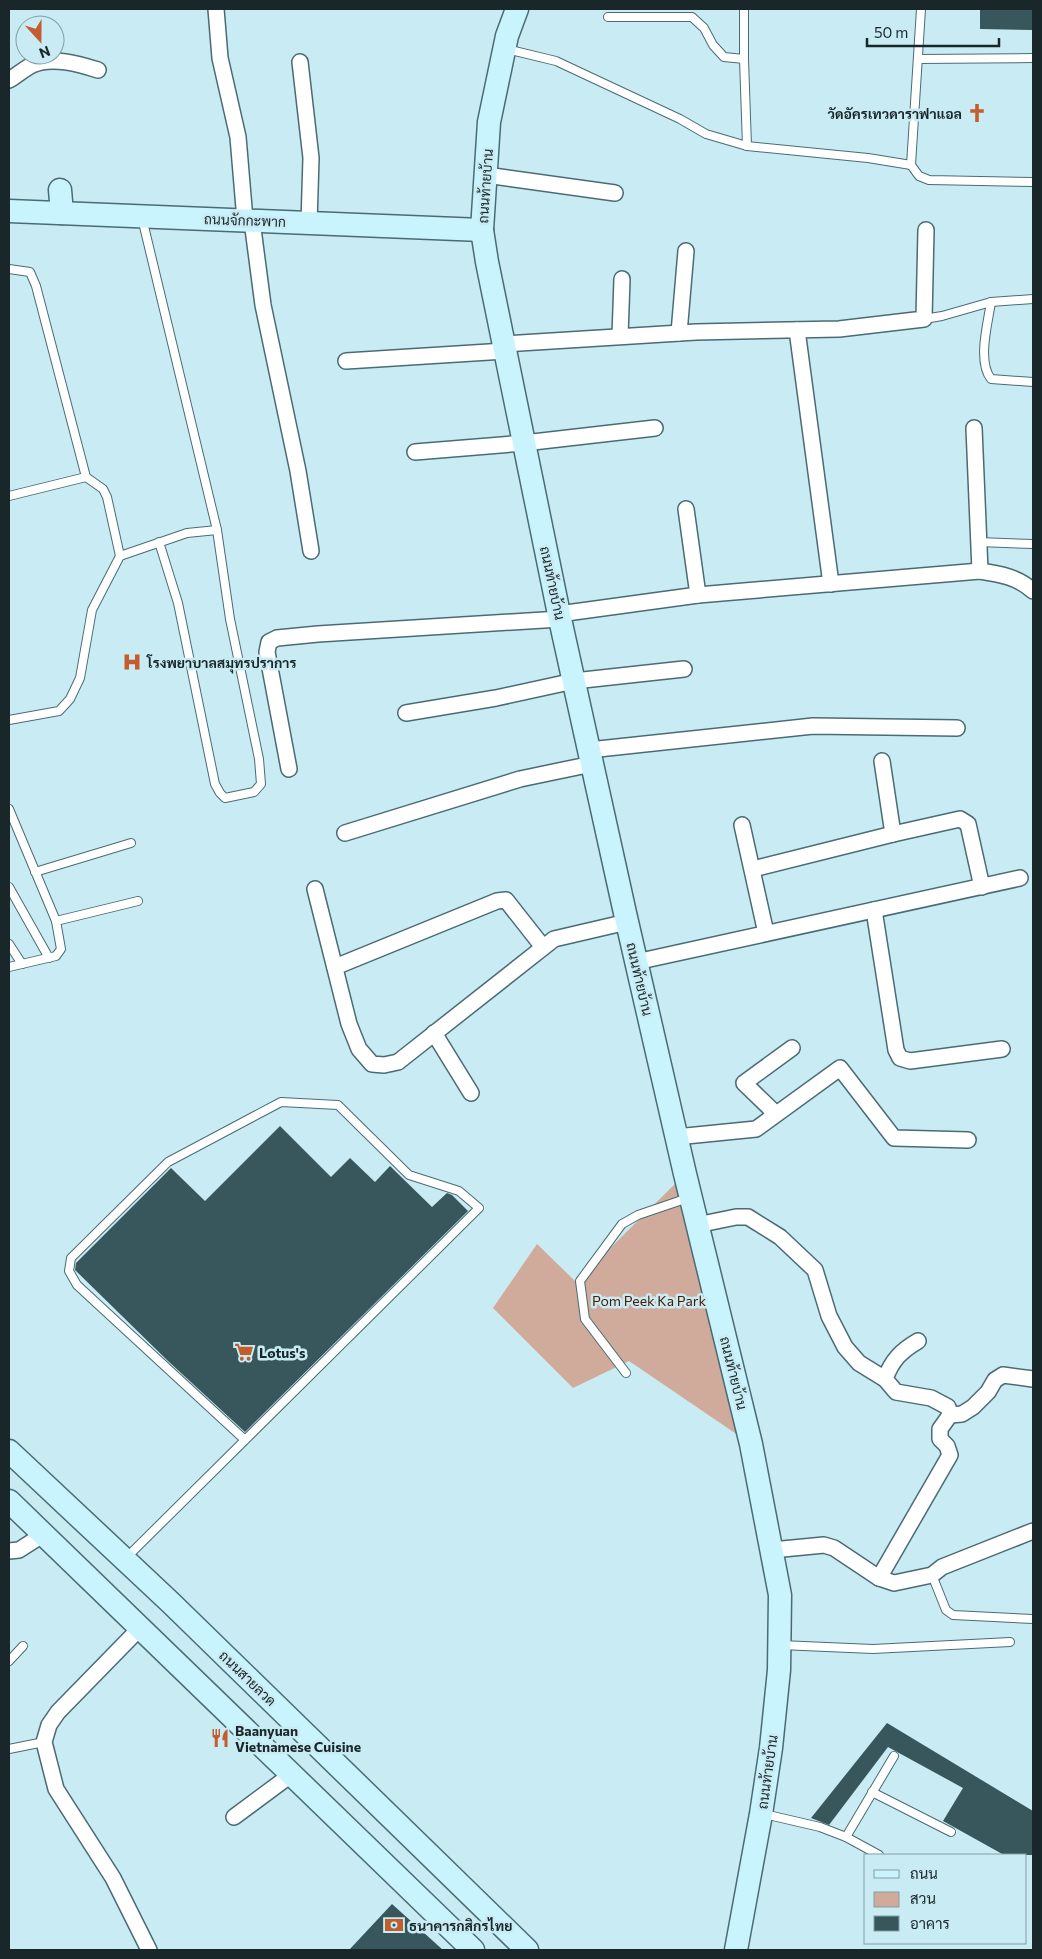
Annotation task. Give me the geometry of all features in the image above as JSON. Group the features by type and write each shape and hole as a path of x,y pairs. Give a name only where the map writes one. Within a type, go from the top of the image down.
{"street":[{"path":"216,9 220,58 238,138 248,221 263,305 298,471 311,551"},
{"name":"ถนนท้ายบ้าน","path":"517,9 504,48 489,122 482,230 487,262 574,681 676,1137 751,1444 780,1595 780,1670 772,1748 736,1950"},
{"path":"9,80 34,65 54,62 76,63 98,70"},
{"path":"300,62 311,158 309,223"},
{"path":"486,175 615,193"},
{"path":"60,190 62,213"},
{"name":"ถนนจักกะพาก","path":"9,211 482,230"},
{"path":"346,361 620,336 839,329 924,319 926,230"},
{"path":"678,333 686,251"},
{"path":"620,336 622,279"},
{"path":"797,330 831,584"},
{"path":"415,452 524,443 655,428"},
{"path":"974,428 980,571"},
{"path":"686,509 698,595"},
{"path":"289,769 267,652 269,642 277,638 560,617 698,595 980,571 1001,574 1024,583 1033,591"},
{"path":"406,713 496,698 574,681 684,669"},
{"path":"345,832 591,757 813,726 957,728"},
{"path":"882,761 892,834"},
{"path":"753,869 960,819 968,824 982,886"},
{"path":"742,825 766,934"},
{"path":"636,962 1020,878"},
{"path":"315,889 350,1024 359,1049 372,1064 384,1065 398,1062 554,939 627,922"},
{"path":"335,967 497,901 506,900 543,946"},
{"path":"874,910 896,1050 900,1058 910,1061 1002,1049"},
{"path":"434,1033 471,1094"},
{"path":"776,1114 744,1083 792,1048"},
{"path":"676,1137 756,1129 840,1068 894,1138 968,1140"},
{"path":"697,1225 736,1217 748,1217 780,1237 815,1270 829,1316 845,1347 860,1363 885,1379 896,1392 931,1398 948,1407 950,1415 940,1429 940,1440 947,1446 950,1455 878,1578"},
{"path":"885,1379 890,1365 906,1348 918,1341"},
{"path":"950,1415 962,1414 973,1407 988,1392 995,1380 1004,1375 1033,1379"},
{"name":"ถนนสายลวด","path":"9,1451 178,1610 527,1950"},
{"path":"9,1501 292,1774 466,1948"},
{"path":"772,1550 824,1545 834,1548 878,1578 894,1583 932,1575 942,1567 1033,1531"},
{"path":"9,1551 19,1550 44,1534"},
{"path":"141,1627 58,1712 49,1725 44,1742 56,1789 113,1878 149,1950"},
{"path":"234,1817 292,1774"}],"lane":[{"path":"744,9 747,146"},
{"path":"921,9 911,165 919,176 929,180 1033,182"},
{"path":"608,17 692,17 704,28 713,45 724,57 744,59"},
{"path":"504,48 556,61 680,119 706,134 747,146 868,158 911,165"},
{"path":"918,59 1033,58"},
{"path":"142,216 217,530 230,619 262,779 257,790 241,796 225,798 220,794 215,784 178,603 159,542"},
{"path":"9,269 30,272 36,286 86,477 103,489 107,497 120,556 92,610 80,678 70,699 58,711 9,720"},
{"path":"924,319 942,316 991,302 1033,298"},
{"path":"991,302 983,358 988,374 991,379 1033,382"},
{"path":"9,496 86,477"},
{"path":"120,556 187,533 217,530"},
{"path":"978,542 1033,544"},
{"path":"9,809 56,921 61,949 56,956 9,967"},
{"path":"35,872 131,843"},
{"path":"9,887 49,958"},
{"path":"56,921 138,901"},
{"path":"9,944 22,964"},
{"path":"124,1559 245,1440 479,1208 460,1191 409,1175 338,1105 280,1102 168,1162 71,1258 69,1271 77,1285 245,1440"},
{"path":"626,1373 585,1319 580,1280 622,1224 638,1215 690,1197"},
{"path":"932,1575 946,1610 953,1615 1033,1619"},
{"path":"780,1645 872,1649 1010,1642"},
{"path":"9,1661 23,1646"},
{"path":"9,1749 44,1742"},
{"path":"846,1837 894,1756"},
{"path":"872,1792 951,1832"},
{"path":"761,1814 820,1827 846,1837 877,1854"}],"green space":[{"name":"Pom Peek Ka Park","path":"685,1174 751,1444 629,1361 573,1388 493,1308 537,1244 576,1282"}],"building":[{"path":"980,9 1033,9 1033,30 980,29"},
{"name":"Lotus's","path":"280,1126 331,1177 350,1158 375,1182 390,1166 432,1207 447,1193 452,1195 468,1211 245,1432 168,1361 75,1270 76,1263 171,1168 205,1201"},
{"path":"887,1723 1033,1811 1033,1855 1002,1854 943,1821 963,1788 888,1747 829,1825 811,1818"},
{"name":"ธนาคารกสิกรไทย","path":"392,1904 443,1950 349,1950"}],"place":[{"name":"วัดอัครเทวดาราฟาแอล","path":"977,113"},
{"name":"โรงพยาบาลสมุทรปราการ","path":"132,662"},
{"name":"Lotus's","path":"244,1352"},
{"name":"Baanyuan Vietnamese Cuisine","path":"220,1738"},
{"name":"ธนาคารกสิกรไทย","path":"394,1925"}]}
